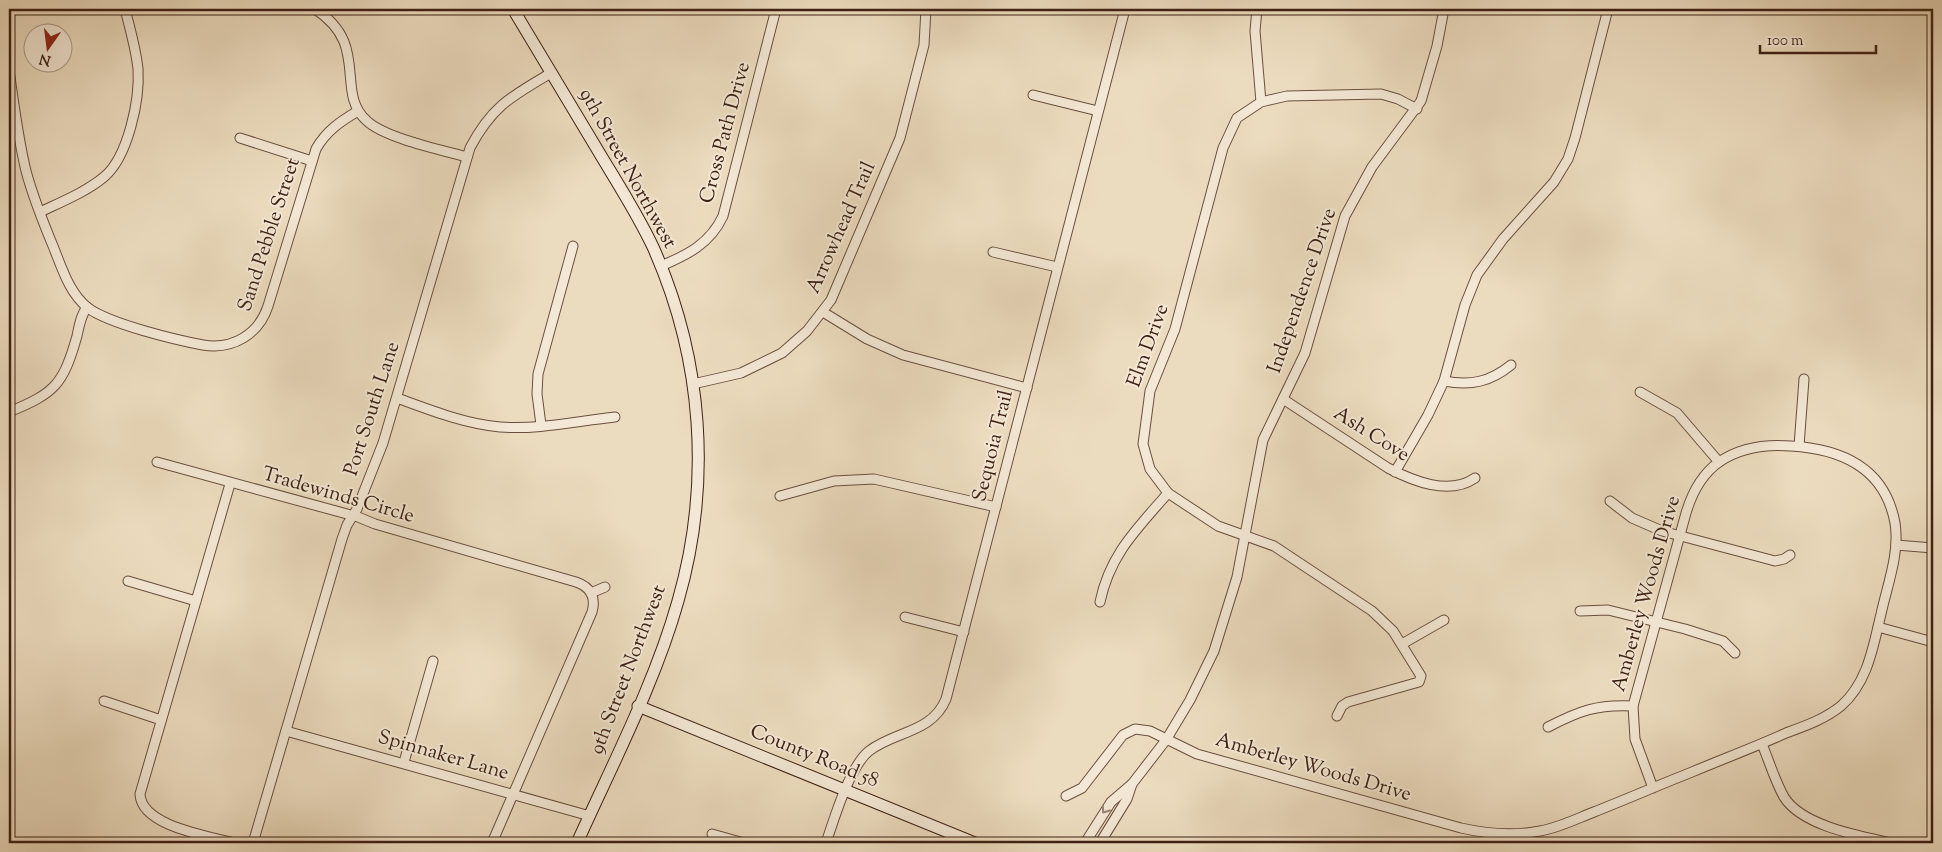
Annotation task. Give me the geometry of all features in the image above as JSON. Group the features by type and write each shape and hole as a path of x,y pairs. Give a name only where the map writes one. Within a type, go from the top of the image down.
{"street":[{"path":"40,212 98,181 111,171 122,152 133,115 138,81 137,58 125,9"},
{"path":"315,9 337,28 346,44 350,58 354,98 358,111 366,120 383,131 467,157"},
{"name":"9th Street Northwest","path":"513,9 639,219 661,266 679,316 693,384 698,469 691,548 669,628 638,706 578,843"},
{"name":"Cross Path Drive","path":"661,266 699,247 716,230 723,216 776,9"},
{"name":"Arrowhead Trail","path":"693,384 726,377 761,365 791,346 823,312 840,280 868,210 894,156 924,45 926,9"},
{"name":"Sequoia Trail","path":"826,843 845,790 858,764 869,751 881,743 925,725 940,712 948,692 1125,9"},
{"path":"1257,9 1256,39 1261,102"},
{"name":"Independence Drive","path":"1085,843 1111,802 1132,784 1166,740 1190,700 1214,651 1232,596 1246,537 1261,446 1270,422 1283,400 1305,353 1345,216 1372,167 1417,109 1428,85 1444,9"},
{"path":"1395,472 1444,381 1465,305 1477,275 1503,239 1550,187 1568,159 1608,9"},
{"path":"9,70 24,161 40,212 68,282 75,294 88,307 82,316 68,366 57,385 38,400 9,412"},
{"name":"Port South Lane","path":"253,843 342,539 384,443 467,157 481,128 501,105 551,73"},
{"name":"Elm Drive","path":"1337,716 1342,706 1348,702 1419,682 1420,676 1402,644 1385,622 1372,611 1274,546 1218,526 1168,493 1156,479 1144,450 1150,391 1175,329 1225,140 1237,118 1261,102 1286,96 1381,94 1398,99 1417,109"},
{"path":"1034,95 1098,111"},
{"name":"Sand Pebble Street","path":"88,307 110,319 201,345 228,344 244,339 256,329 266,314 312,161 320,142 329,132 358,111"},
{"path":"240,138 312,161"},
{"path":"541,425 537,394 538,374 573,246"},
{"path":"993,252 1058,267"},
{"path":"823,312 867,339 903,355 1027,388"},
{"path":"1444,381 1464,384 1486,381 1501,374 1511,365"},
{"path":"1799,446 1804,379"},
{"path":"1640,392 1677,413 1719,462"},
{"path":"397,398 489,426 541,425 615,417"},
{"name":"Ash Cove","path":"1283,400 1395,472 1416,480 1451,487 1466,485 1474,478"},
{"name":"Amberley Woods Drive","path":"1066,796 1082,788 1123,736 1135,729 1150,731 1197,754 1461,828 1490,834 1523,834 1550,829 1653,788 1762,744 1821,719 1843,705 1863,677 1878,627 1896,545 1895,524 1882,489 1869,474 1848,458 1833,452 1799,446 1757,447 1737,452 1719,462 1706,474 1695,490 1680,535 1633,706 1635,739 1653,788"},
{"path":"157,462 230,484"},
{"path":"780,496 834,482 874,479 996,507"},
{"name":"Tradewinds Circle","path":"234,843 160,821 150,815 142,805 142,786 230,484 353,517 576,582 586,586 591,593"},
{"path":"1100,602 1104,581 1112,564 1129,540 1168,493"},
{"path":"1610,501 1641,523 1680,535 1775,561 1790,555"},
{"path":"1896,545 1933,548"},
{"path":"128,581 196,602"},
{"path":"492,843 546,723 592,612 594,601 591,593 605,587"},
{"path":"1580,611 1608,610 1656,622 1723,641 1735,653"},
{"path":"905,616 964,632"},
{"path":"1402,644 1444,620"},
{"path":"1878,627 1933,642"},
{"path":"404,762 433,661"},
{"path":"104,701 161,720"},
{"name":"County Road 58","path":"638,706 976,843"},
{"path":"1548,727 1590,708 1633,706"},
{"name":"Spinnaker Lane","path":"286,731 404,762 512,795 590,816"},
{"path":"1762,744 1781,790 1796,810 1819,823 1891,843"},
{"name":"Independence Drive","path":"1100,843 1128,799 1132,784"},
{"path":"712,834 744,843"}]}
